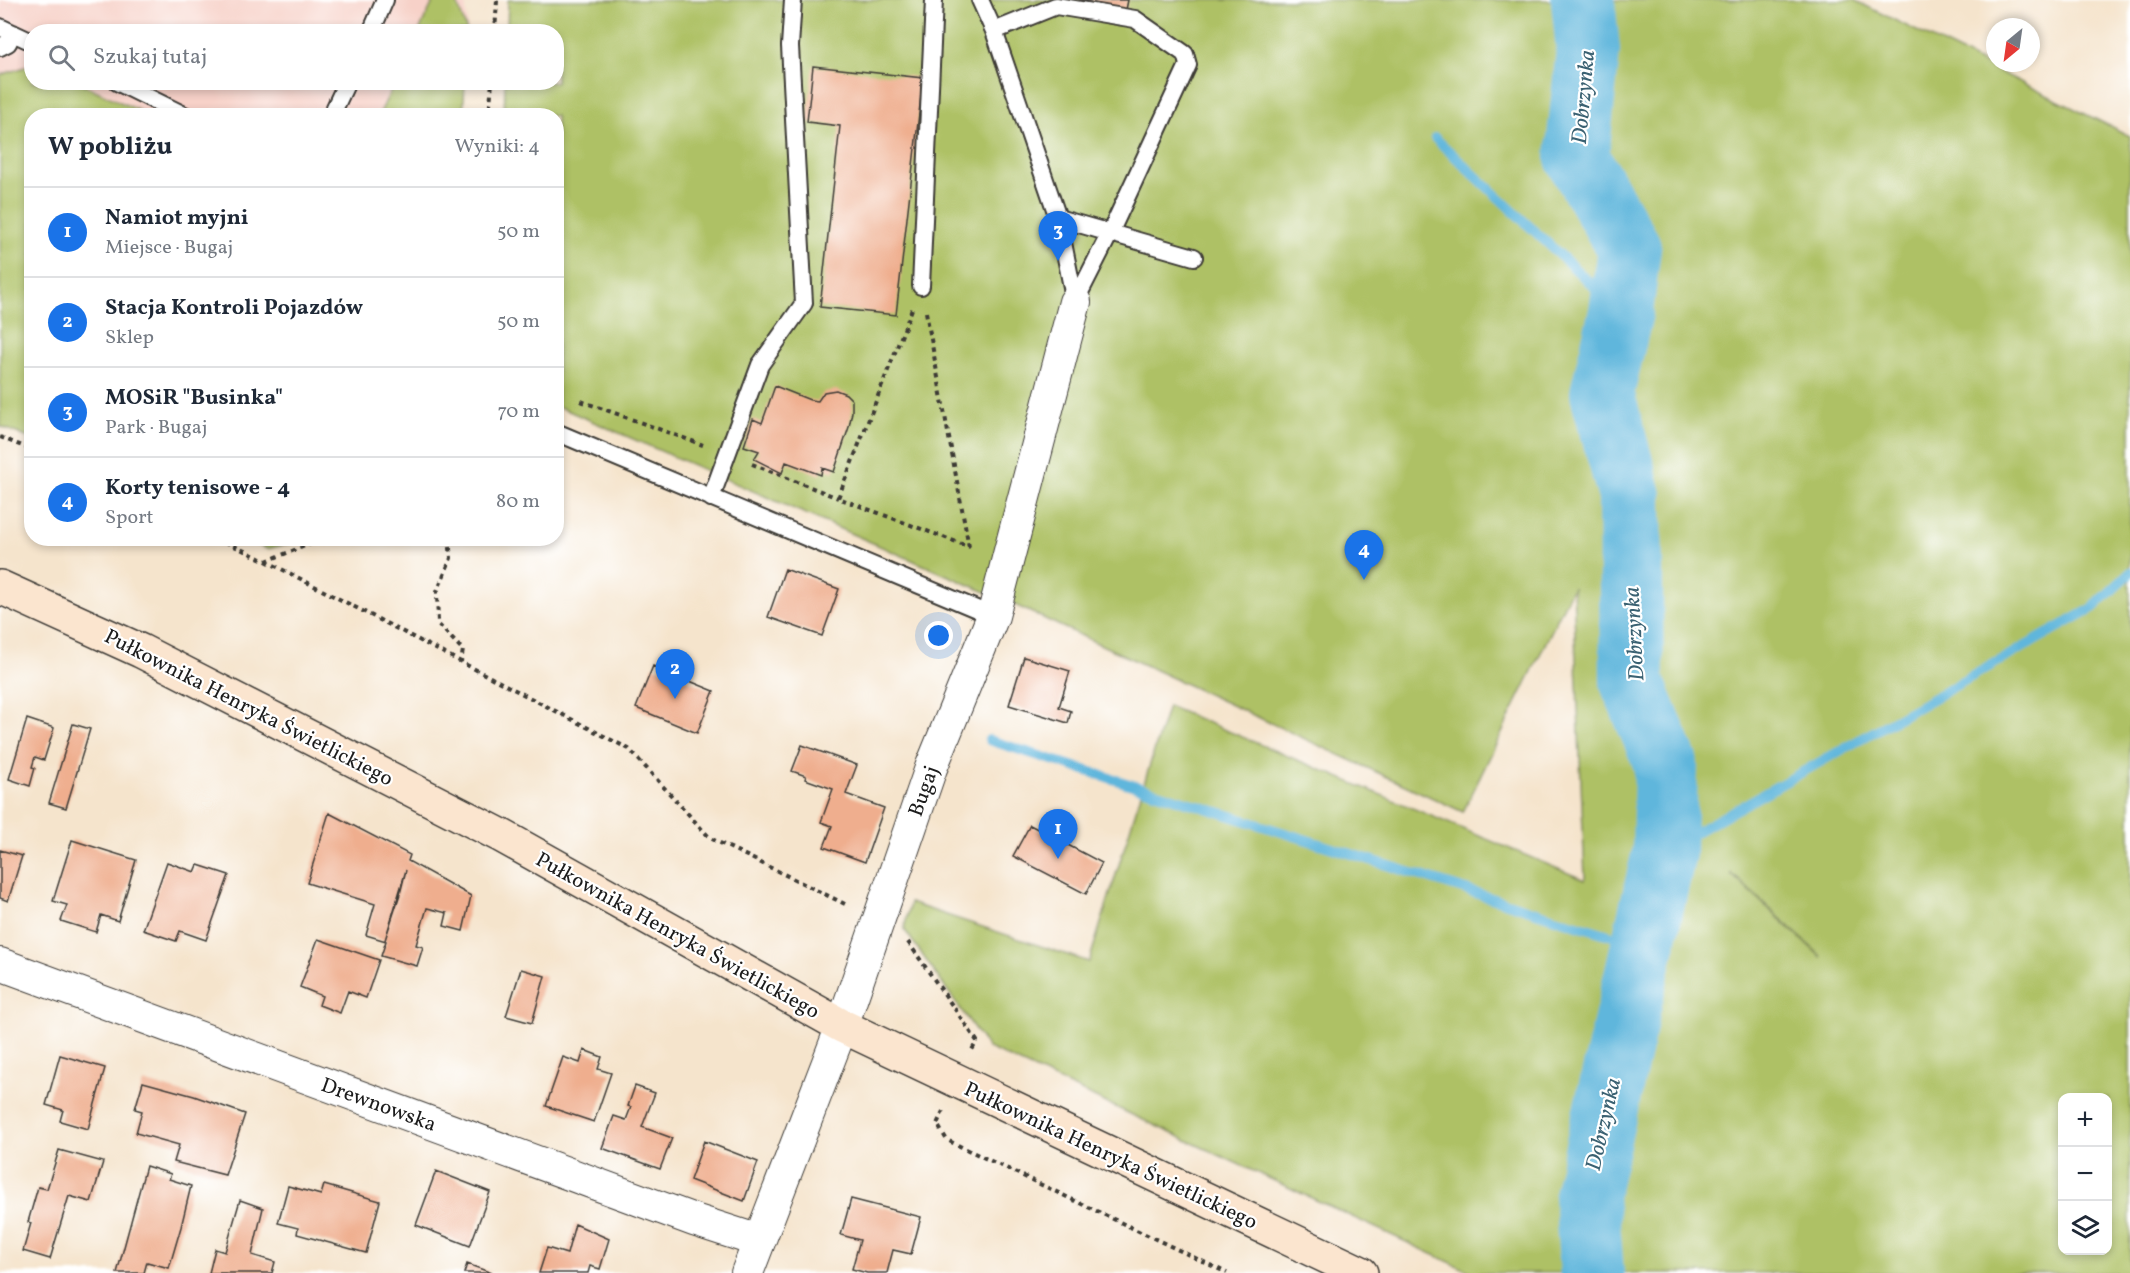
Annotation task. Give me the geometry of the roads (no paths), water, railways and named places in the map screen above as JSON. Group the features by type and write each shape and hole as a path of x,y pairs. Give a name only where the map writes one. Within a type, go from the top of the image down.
{"street":[{"name":"Bugaj","path":"747,1273 842,1026 931,768 993,616 1075,302"},
{"name":"Pułkownika Henryka Świetlickiego","path":"0,587 141,651 502,836 842,1026 1361,1273"},
{"name":"Drewnowska","path":"0,964 693,1220 759,1241"}],"lane":[{"path":"374,24 385,0"},
{"path":"711,498 760,365 804,303 790,46 793,0"},
{"path":"921,285 934,0"},
{"path":"980,0 994,31 1058,218 1075,302"},
{"path":"994,31 1056,6 1135,19 1185,54 1188,65 1110,233 1075,302"},
{"path":"6,30 24,38"},
{"path":"0,47 8,43 6,30"},
{"path":"133,90 170,108"},
{"path":"335,108 343,90"},
{"path":"1058,218 1194,257"},
{"path":"564,435 993,616"}],"waterway":[{"name":"Dobrzynka","path":"1583,0 1588,50 1577,157 1629,248 1621,312 1602,393 1630,496 1632,682 1666,764 1664,853 1586,1196 1592,1273"},
{"path":"1435,138 1621,312"},
{"path":"1664,853 1682,840 2093,608 2130,573"},
{"path":"989,740 1644,946"}],"place":[{"name":"MOSiR \"Businka\"","path":"1058,261"},
{"name":"Korty tenisowe - 4","path":"1364,580"},
{"name":"Stacja Kontroli Pojazdów","path":"675,699"},
{"name":"Namiot myjni","path":"1058,859"}]}
